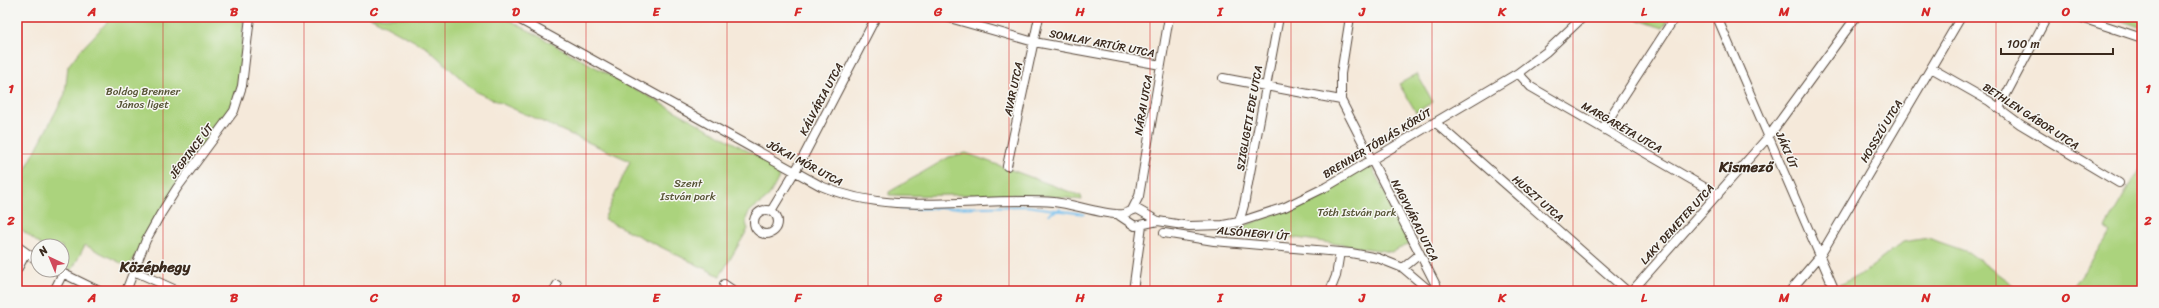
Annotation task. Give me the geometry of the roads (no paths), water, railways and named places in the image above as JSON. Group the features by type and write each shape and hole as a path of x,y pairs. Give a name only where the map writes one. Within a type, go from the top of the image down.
{"street":[{"name":"JÉGPINCE ÚT","path":"126,291 146,240 163,210 177,188 234,111 242,86 250,17"},
{"name":"JÓKAI MÓR UTCA","path":"515,17 795,171 843,195 866,201 912,204 1054,202 1118,214 1137,224"},
{"name":"KÁLVÁRIA UTCA","path":"771,211 795,171 876,17"},
{"name":"SOMLAY ARTÚR UTCA","path":"946,17 1034,42 1161,65"},
{"name":"AVAR UTCA","path":"1007,166 1039,17"},
{"name":"NÁRAI UTCA","path":"1132,211 1139,196 1169,17"},
{"name":"SZIGLIGETI EDE UTCA","path":"1239,222 1244,205 1279,17"},
{"path":"1223,78 1341,100 1341,74 1350,17"},
{"name":"BRENNER TÓBIÁS KÖRÚT","path":"1137,224 1158,221 1200,226 1239,222 1305,198 1518,74 1546,52 1583,17"},
{"path":"1603,128 1675,17"},
{"name":"JÁKI ÚT","path":"1717,17 1836,291"},
{"name":"LAKY DEMETER UTCA","path":"1632,291 1769,136 1856,17"},
{"name":"HOSSZÚ UTCA","path":"1790,291 1820,256 1961,17"},
{"path":"1999,108 2047,17"},
{"path":"2079,17 2142,38"},
{"name":"BETHLEN GÁBOR UTCA","path":"1931,68 1999,108 2020,124 2119,183"},
{"name":"MARGARÉTA UTCA","path":"1518,74 1531,87 1718,195"},
{"name":"NAGYVÁRAD UTCA","path":"1341,100 1439,291"},
{"name":"HUSZT UTCA","path":"1435,122 1627,291"},
{"name":"NÁRAI UTCA","path":"1139,196 1143,211"},
{"name":"JÓKAI MÓR UTCA","path":"1118,214 1137,209 1143,211"},
{"path":"1132,211 1128,217 1137,224"},
{"path":"1137,224 1146,218 1143,211"},
{"name":"BRENNER TÓBIÁS KÖRÚT","path":"1143,211 1158,221"},
{"path":"1133,291 1136,267 1137,224"},
{"name":"ALSÓHEGYI ÚT","path":"1164,233 1214,241 1340,252 1378,258 1403,268 1430,291"},
{"path":"17,246 30,255"},
{"path":"1330,291 1340,252"},
{"path":"17,270 26,253"},
{"path":"1403,268 1420,254"},
{"path":"134,271 178,291"},
{"path":"70,277 100,291"},
{"path":"54,291 58,278"},
{"path":"724,284 734,291"}],"waterway":[{"path":"900,209 1027,206 1084,214"},
{"path":"1049,214 1060,209"}],"district":[{"name":"Kismező","path":"1746,167"},
{"name":"Középhegy","path":"155,267"}],"park label":[{"name":"Boldog Brenner János liget","path":"143,97"},
{"name":"Szent István park","path":"688,189"},
{"name":"Tóth István park","path":"1357,212"}]}
